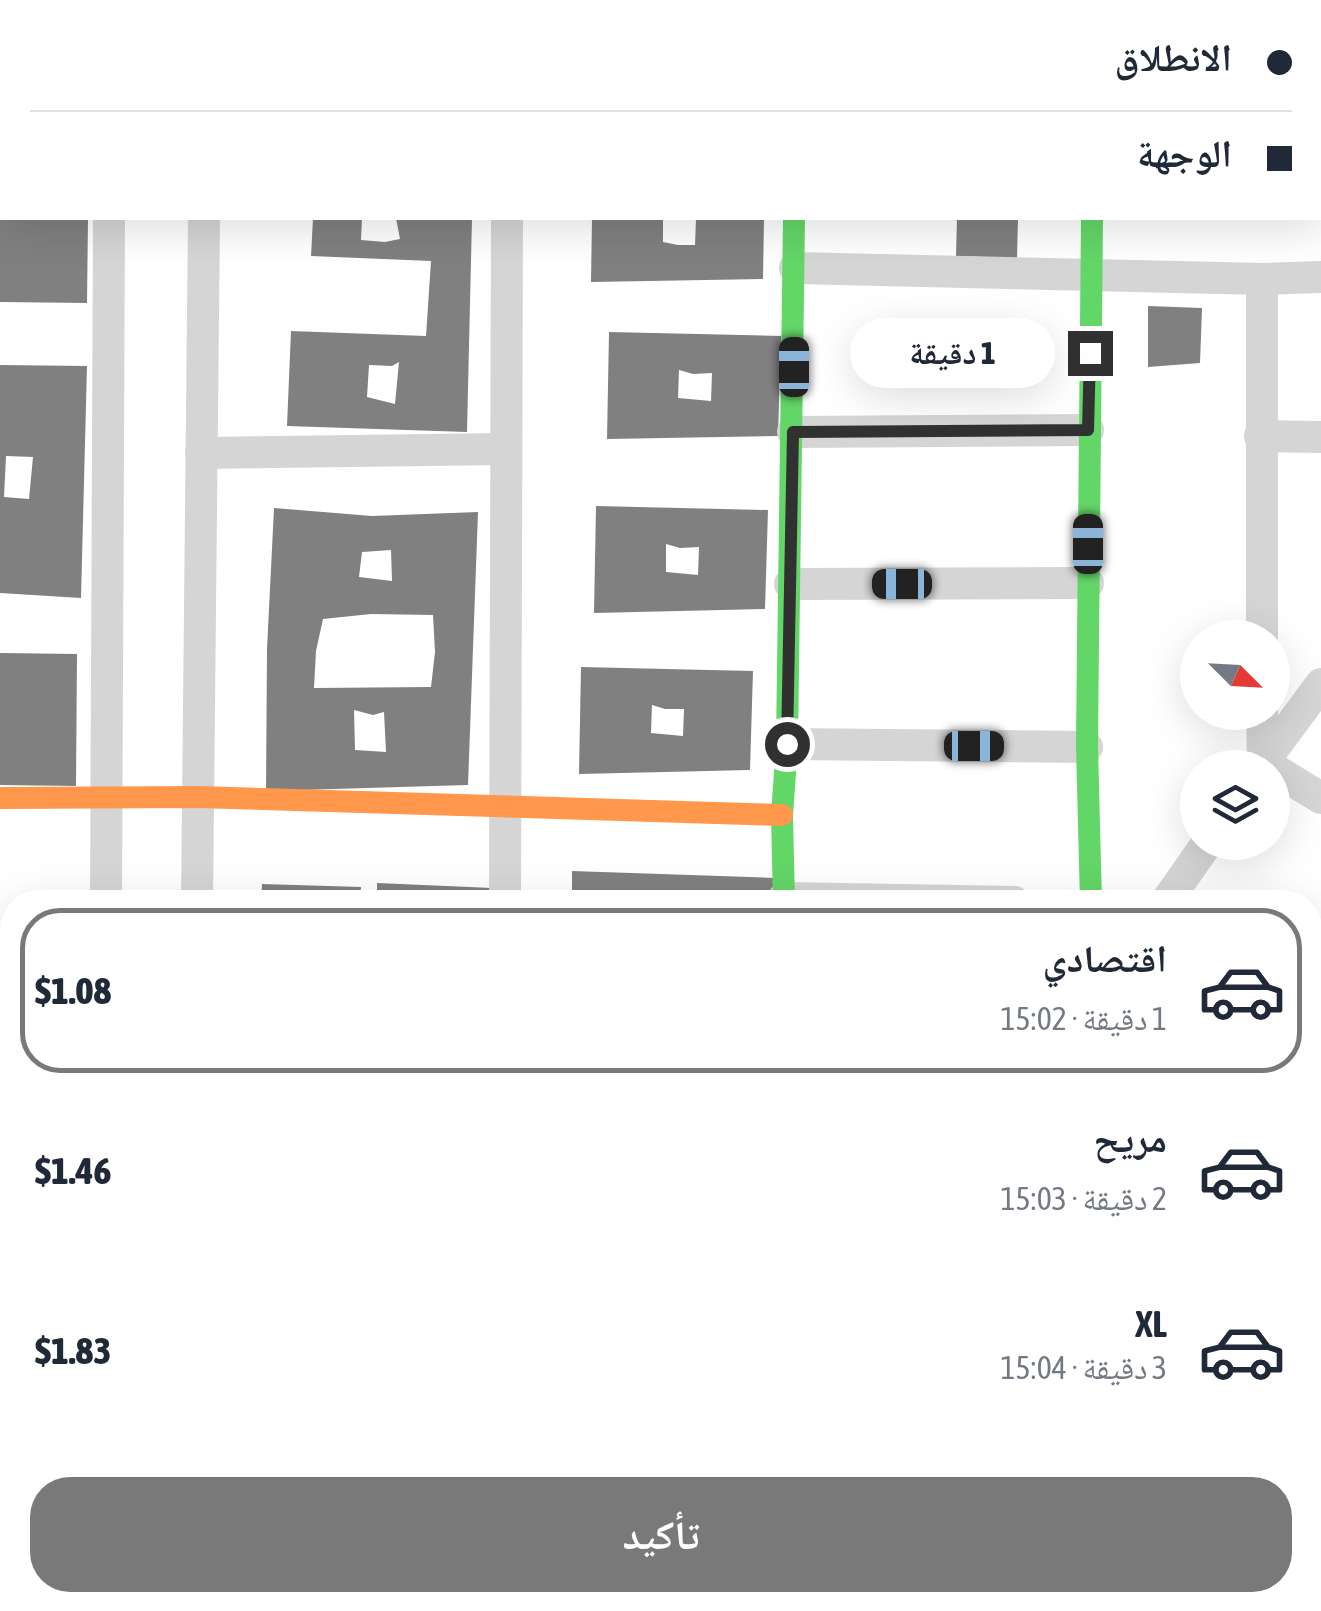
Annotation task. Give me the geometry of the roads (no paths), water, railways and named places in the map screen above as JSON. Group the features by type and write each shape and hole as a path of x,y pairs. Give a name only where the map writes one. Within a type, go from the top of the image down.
{"street":[{"path":"106,890 109,220"},
{"path":"197,890 204,220"},
{"path":"505,890 507,220"},
{"path":"784,890 794,220"},
{"path":"1091,890 1087,747 1092,220"},
{"path":"796,268 1262,279 1321,277"},
{"path":"1262,279 1262,620"},
{"path":"793,432 1088,430"},
{"path":"1260,436 1321,437"},
{"path":"202,453 506,449"},
{"path":"790,584 1088,583"},
{"path":"1278,750 1321,684"},
{"path":"787,744 1087,747"},
{"path":"1290,780 1321,798"},
{"path":"0,798 198,797 782,815"},
{"path":"1174,890 1195,860"}]}
